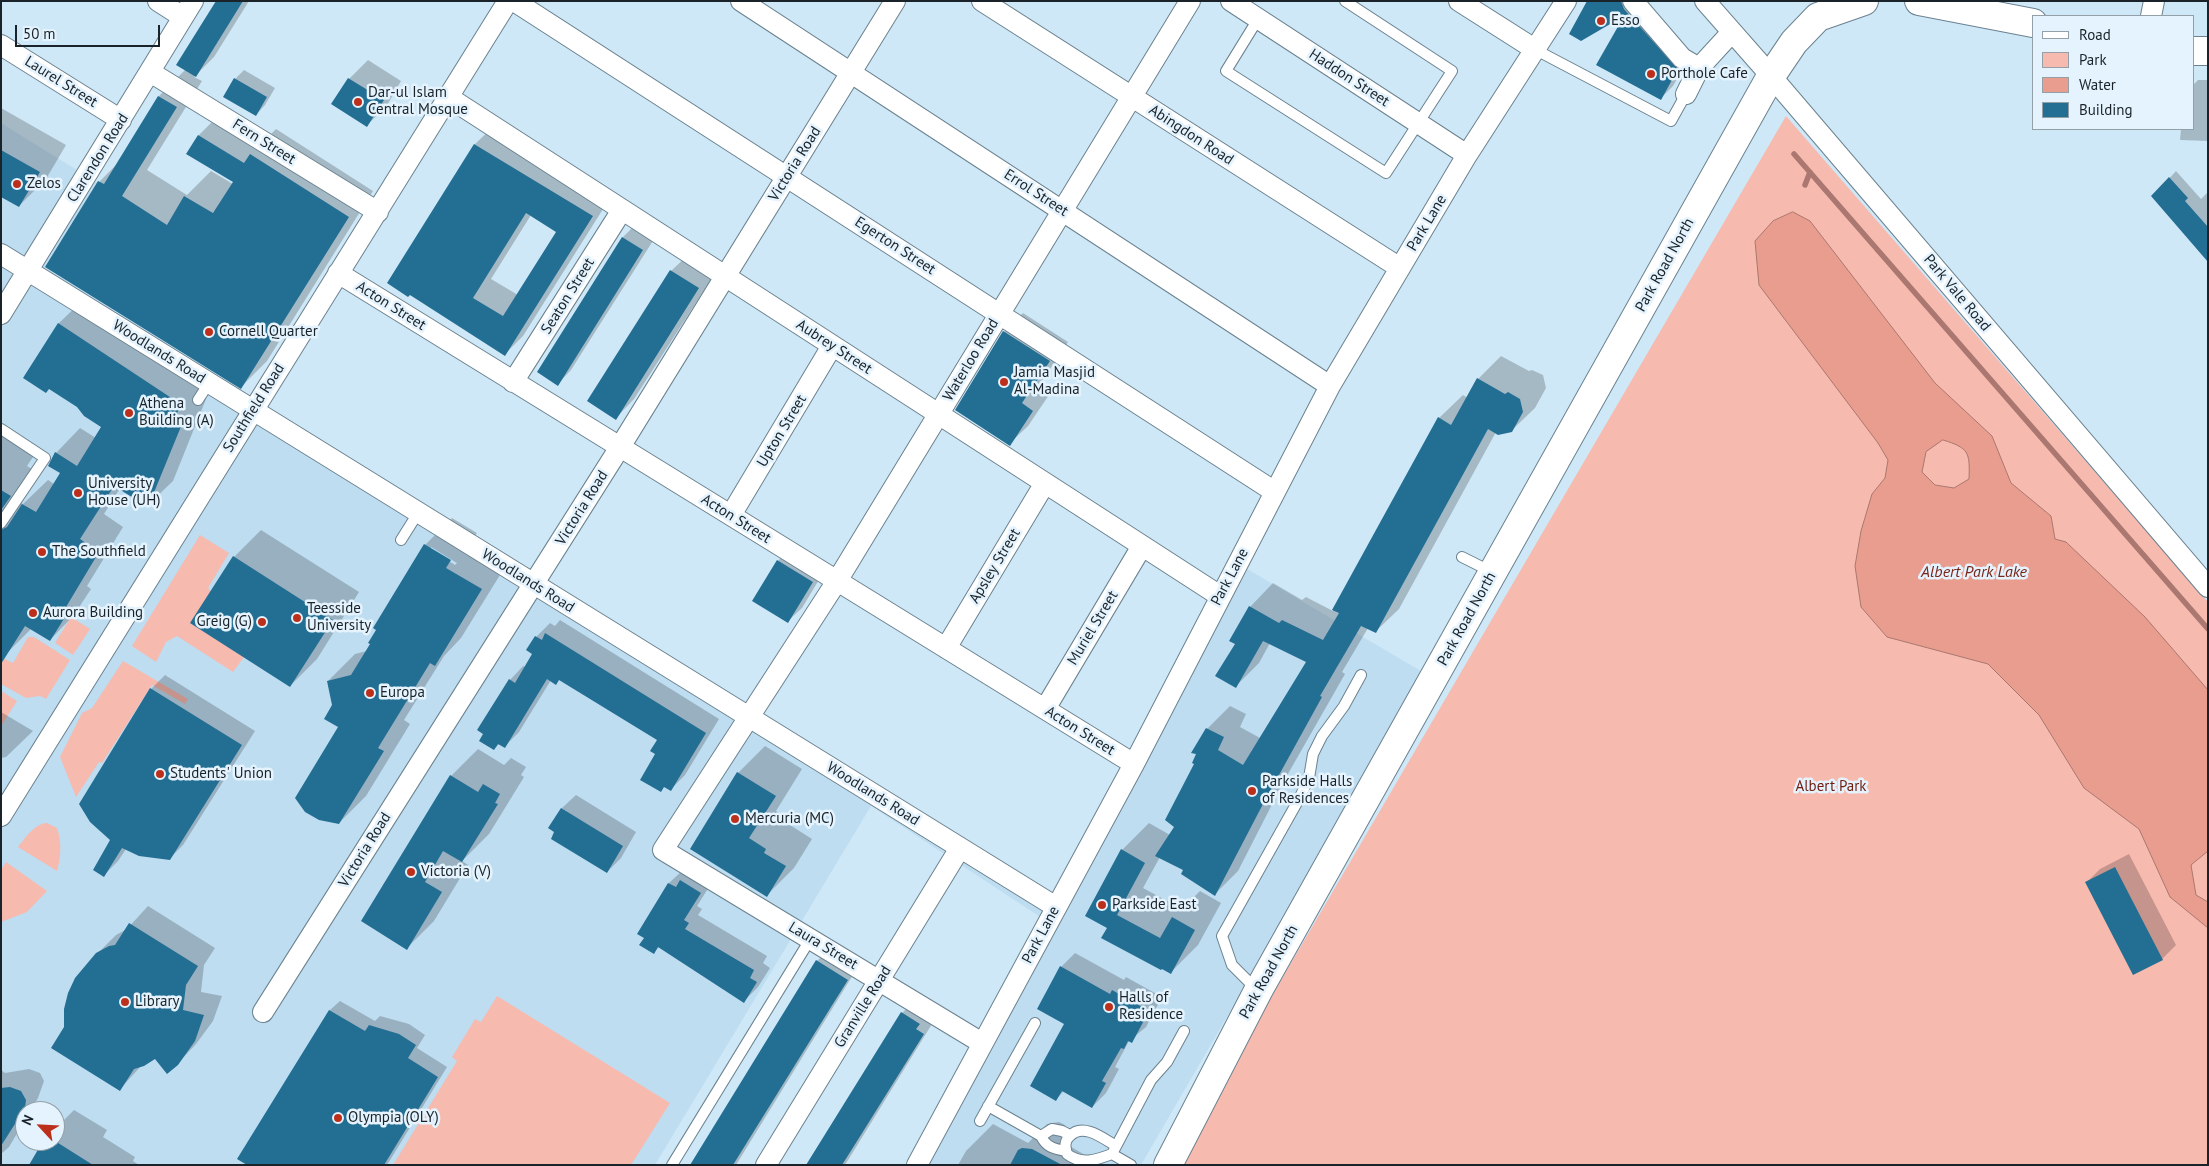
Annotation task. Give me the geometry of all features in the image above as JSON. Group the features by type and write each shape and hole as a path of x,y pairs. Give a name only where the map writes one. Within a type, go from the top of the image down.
{"street":[{"path":"158,1 188,9"},
{"name":"Southfield Road","path":"1,816 508,1"},
{"name":"Egerton Street","path":"514,1 1275,492"},
{"name":"Errol Street","path":"741,1 1330,386"},
{"name":"Victoria Road","path":"263,1012 620,447 895,1"},
{"name":"Abingdon Road","path":"982,1 1400,268"},
{"name":"Waterloo Road","path":"664,850 837,581 1190,1"},
{"name":"Haddon Street","path":"1231,1 1467,155"},
{"path":"1459,1 1536,50"},
{"name":"Park Lane","path":"917,1165 1134,764 1330,386 1467,155 1566,1"},
{"path":"1633,1 1682,58 1699,68"},
{"name":"Park Vale Road","path":"1705,1 2208,587"},
{"name":"Park Road North","path":"1168,1165 1258,991 1771,76 1794,42 1818,17 1864,1"},
{"path":"1919,1 2032,23"},
{"path":"2151,15 2154,1"},
{"name":"Clarendon Road","path":"1,314 188,9"},
{"path":"1686,94 1699,68 1732,32"},
{"name":"Laurel Street","path":"1,45 121,120"},
{"path":"2194,51 2208,51"},
{"name":"Fern Street","path":"150,72 378,212"},
{"name":"Aubrey Street","path":"448,97 1220,596"},
{"name":"Seaton Street","path":"513,382 622,210"},
{"name":"Woodlands Road","path":"1,254 1056,907"},
{"name":"Acton Street","path":"338,273 1134,764"},
{"name":"Upton Street","path":"731,516 832,346"},
{"name":"Apsley Street","path":"946,648 1045,483"},
{"name":"Muriel Street","path":"1045,709 1142,546"},
{"name":"Granville Road","path":"766,1165 960,848"},
{"name":"Laura Street","path":"664,850 982,1043"}],"lane":[{"path":"1258,19 1226,71 1386,173 1452,71 1345,1"},
{"path":"1536,50 1671,120 1686,94"},
{"path":"198,400 209,383"},
{"path":"1,429 45,458 1,523"},
{"path":"400,540 418,513"},
{"path":"1462,557 1493,572"},
{"path":"1258,991 1232,964 1222,936 1299,799 1308,778 1313,754 1322,736 1344,706 1361,675"},
{"path":"672,1165 811,938"},
{"path":"980,1120 1035,1023"},
{"path":"1131,1165 1114,1150 1090,1132 1079,1131 1070,1135 1066,1140 1066,1150 1072,1158 1082,1161 1098,1160 1114,1150 1151,1080 1167,1062 1184,1032"},
{"path":"988,1106 1041,1136 1044,1143 1049,1147 1066,1150"},
{"path":"1041,1136 1052,1129 1070,1135"}],"shaded area":[{"name":"Teesside University","path":"1,123 195,243 250,154 349,217 237,395 1055,907 1237,563 1426,674 1141,1165 917,1165 1048,922 871,806 655,1165 1,1165"}],"green space":[{"name":"Albert Park","path":"1786,116 2208,602 2208,1165 1173,1165"},
{"path":"200,535 229,553 208,588 211,591 191,623 244,657 233,672 177,636 166,642 156,662 132,646"},
{"path":"71,617 90,629 73,655 55,643"},
{"path":"28,637 34,637 70,660 46,699 40,696 26,698 1,684 1,657 13,663"},
{"path":"123,661 188,699 185,704 152,685 102,763 99,762 76,797 60,757 82,713 92,708"},
{"path":"1,691 17,701 1,726"},
{"path":"47,823 57,828 59,833 60,850 57,871 18,847 34,828"},
{"path":"6,862 47,891 27,912 1,922 1,870"},
{"path":"497,996 670,1103 631,1165 393,1165 457,1061 452,1057 475,1019 481,1022"}],"water":[{"name":"Albert Park Lake","path":"1793,212 1810,221 1935,383 1992,436 2011,483 2051,516 2055,539 2066,542 2145,617 2208,690 2208,851 2191,865 2196,895 2208,902 2208,928 2170,897 2139,829 2084,788 2039,715 1988,664 1887,637 1861,607 1855,566 1861,531 1872,494 1885,478 1888,460 1878,443 1759,285 1755,241 1773,221","holes":["1943,440 1963,449 1968,457 1969,479 1954,488 1935,485 1922,472 1926,452"]}],"building":[{"path":"216,1 243,1 196,77 176,65"},
{"path":"1587,1 1621,1 1624,9 1678,69 1661,100 1596,65 1624,16 1581,41 1569,34"},
{"path":"234,78 267,97 256,116 223,97"},
{"name":"Dar-ul Islam Central Mosque","path":"348,78 384,100 367,127 331,104"},
{"name":"Cornell Quarter","path":"158,96 177,107 122,196 167,225 184,196 213,213 233,182 186,154 198,135 244,163 250,154 349,217 241,389 45,267 98,181 104,184"},
{"path":"474,144 593,216 505,356 410,295 408,297 387,283","holes":["526,213 556,232 503,316 473,298"]},
{"name":"Zelos","path":"1,150 40,172 19,207 1,197"},
{"path":"2169,177 2188,198 2185,201 2208,227 2208,262 2151,196"},
{"path":"622,237 643,250 558,386 537,372"},
{"path":"670,270 699,288 616,420 587,401"},
{"path":"58,323 182,405 173,419 182,424 148,507 114,486 80,539 99,552 63,612 67,614 50,641 25,626 1,664 1,530 7,527 22,504 36,512 60,473 48,466 55,452 77,466 101,427 84,416 77,407 49,389 46,393 23,378"},
{"name":"Jamia Masjid Al-Madina","path":"1003,331 1050,361 1022,403 1033,411 1010,446 955,410"},
{"path":"1477,378 1505,394 1508,392 1520,399 1523,412 1512,432 1498,435 1488,429 1376,633 1361,626 1320,696 1322,697 1215,896 1181,874 1183,870 1155,856 1174,827 1165,820 1194,764 1192,763 1196,754 1191,753 1206,728 1224,737 1218,750 1243,765 1306,662 1263,641 1236,688 1215,676 1235,644 1229,641 1249,606 1279,623 1282,620 1323,640 1339,613 1332,610 1438,417 1451,425"},
{"path":"1,490 11,496 1,510"},
{"name":"Europa","path":"424,544 451,560 446,568 482,589 435,666 430,663 378,748 384,751 339,824 319,820 305,812 295,798 338,727 324,719 332,705 327,681 351,675 370,644 368,643 376,630 373,628"},
{"name":"Greig (G)","path":"233,556 333,620 290,687 190,623"},
{"path":"777,560 813,582 788,623 752,601"},
{"path":"545,633 706,733 671,791 664,787 661,792 640,780 655,754 650,751 657,740 559,680 556,685 547,679 505,748 498,744 494,750 479,741 483,734 477,730 509,679 515,683 532,654 526,650 535,636 542,640"},
{"name":"Students' Union","path":"150,688 242,745 170,860 139,856 122,848 104,877 93,870 110,840 90,822 79,804"},
{"name":"Mercuria (MC)","path":"737,772 776,796 749,838 766,849 764,853 786,866 767,897 690,849"},
{"name":"Victoria (V)","path":"450,775 478,792 483,784 500,794 495,803 498,804 462,862 443,851 425,882 442,892 407,950 361,921"},
{"path":"561,808 623,846 607,873 551,839 554,832 548,828"},
{"name":"Parkside East","path":"1121,849 1145,863 1117,915 1160,938 1172,917 1195,930 1171,974 1101,938 1107,928 1085,916"},
{"path":"2115,867 2163,960 2133,975 2085,882"},
{"path":"680,880 701,893 684,920 689,923 685,929 754,970 750,978 757,982 744,1003 658,947 654,954 639,945 644,938 637,934 668,883 676,887"},
{"name":"Library","path":"129,923 198,966 186,985 183,1010 204,1015 195,1041 178,1065 167,1074 155,1059 144,1066 134,1069 120,1091 51,1048 64,1027 64,1009 68,993 75,978 96,953 115,945"},
{"path":"816,960 848,980 733,1165 690,1165"},
{"path":"1060,966 1110,994 1112,990 1149,1011 1132,1043 1128,1041 1124,1049 1121,1048 1102,1081 1106,1083 1092,1108 1062,1091 1056,1101 1030,1086 1064,1024 1037,1009"},
{"name":"Olympia (OLY)","path":"329,1010 365,1031 369,1025 399,1034 416,1045 408,1058 438,1077 384,1165 247,1165 237,1159"},
{"path":"901,1012 920,1024 916,1029 924,1034 842,1165 806,1165"},
{"path":"10,1087 21,1091 26,1100 15,1101 15,1124 1,1146 1,1088"},
{"path":"65,1147 93,1165 29,1165 37,1151 65,1151"},
{"path":"1022,1148 1032,1149 1062,1165 1010,1165 1018,1150"}],"waterway":[{"path":"1794,154 2208,629"},
{"path":"1805,185 1810,172"}],"place":[{"name":"Esso","path":"1601,21"},
{"name":"Porthole Cafe","path":"1651,74"},
{"name":"Dar-ul Islam Central Mosque","path":"358,102"},
{"name":"Zelos","path":"17,184"},
{"name":"Cornell Quarter","path":"209,332"},
{"name":"Jamia Masjid Al-Madina","path":"1004,382"},
{"name":"Athena Building (A)","path":"129,413"},
{"name":"University House (UH)","path":"78,493"},
{"name":"The Southfield","path":"42,552"},
{"name":"Aurora Building","path":"33,613"},
{"name":"Teesside University","path":"297,618"},
{"name":"Greig (G)","path":"262,622"},
{"name":"Europa","path":"370,693"},
{"name":"Students' Union","path":"160,774"},
{"name":"Parkside Halls of Residences","path":"1252,791"},
{"name":"Mercuria (MC)","path":"735,819"},
{"name":"Victoria (V)","path":"411,872"},
{"name":"Parkside East","path":"1102,905"},
{"name":"Library","path":"125,1002"},
{"name":"Halls of Residence","path":"1109,1007"},
{"name":"Olympia (OLY)","path":"338,1118"}]}
